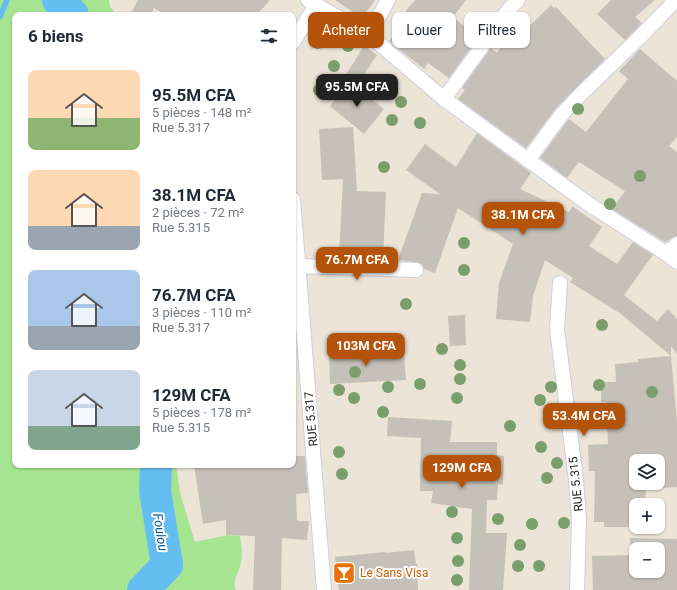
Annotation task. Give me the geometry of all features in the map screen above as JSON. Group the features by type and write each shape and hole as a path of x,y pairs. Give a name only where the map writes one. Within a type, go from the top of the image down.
{"street":[{"path":"381,12 388,0"},
{"path":"444,99 509,9 518,0"},
{"path":"528,160 562,114 676,0"},
{"path":"296,36 312,3 328,12"},
{"path":"384,48 444,99 590,205 664,252 677,262"},
{"name":"RUE 5.317","path":"296,239 324,590"},
{"path":"664,252 675,247 677,244"},
{"path":"298,266 416,270"},
{"name":"RUE 5.315","path":"560,283 557,329 576,480 579,520 577,590"}],"green space":[{"path":"0,0 109,0 110,7 114,12 12,12 12,468 176,468 180,493 195,542 228,535 240,536 242,559 235,579 236,590 0,590"}],"building":[{"path":"138,0 270,0 260,12 161,12 154,8 152,12 132,12"},
{"path":"335,0 375,0 366,12 353,12"},
{"path":"415,0 466,0 456,13 405,12"},
{"path":"611,0 655,0 635,17 642,23 625,40 597,14"},
{"path":"551,5 554,8 556,7 605,59 556,108 526,148 458,99 465,90 462,88 491,48 497,53 501,48 530,48 530,25"},
{"path":"456,19 464,26 464,48 470,48 449,78 428,63 424,69 398,48 456,48"},
{"path":"363,48 367,48 377,55 356,86 344,78"},
{"path":"640,49 677,81 677,137 669,146 677,152 677,236 665,242 612,209 625,191 579,162 567,178 540,158 569,119 586,132 628,79 619,71"},
{"path":"349,82 384,109 364,134 330,106"},
{"path":"353,127 357,191 386,192 383,259 339,257 343,179 322,180 319,129"},
{"path":"477,133 531,173 520,189 569,212 572,206 602,227 589,246 617,264 633,242 653,255 624,295 657,321 668,309 677,319 677,354 671,346 671,356 621,314 570,282 573,278 545,260 533,296 530,322 496,319 499,283 513,244 458,208 435,273 424,269 420,263 398,260 422,193 440,194 406,170 425,144 456,167"},
{"path":"465,315 466,345 450,346 448,316"},
{"path":"329,350 353,350 354,355 404,352 406,380 330,384"},
{"path":"671,356 677,422 677,487 665,488 665,454 629,454 629,490 646,490 645,498 629,498 629,527 604,527 604,522 594,522 595,471 589,471 588,445 608,444 606,402 601,402 601,382 616,382 615,364 638,362 638,359"},
{"path":"388,417 452,421 450,442 497,442 497,455 504,456 503,485 498,484 497,500 487,500 486,533 507,533 503,590 469,590 472,509 431,503 433,491 420,491 421,438 387,436"},
{"path":"296,456 305,456 308,493 296,494 297,521 309,521 307,540 282,538 281,590 253,590 255,536 226,535 226,520 203,524 194,468 296,468"},
{"path":"630,538 677,539 677,590 593,590 592,556 629,555 629,578 665,578 665,542 630,542"},
{"path":"414,550 417,564 418,590 339,590 335,557"}],"waterway":[{"path":"0,17 7,0"},
{"name":"Foulou","path":"58,0 70,12"},
{"name":"Foulou","path":"143,590 167,565 155,491 156,468"}],"place":[{"name":"Le Sans Visa","path":"344,573"}]}
